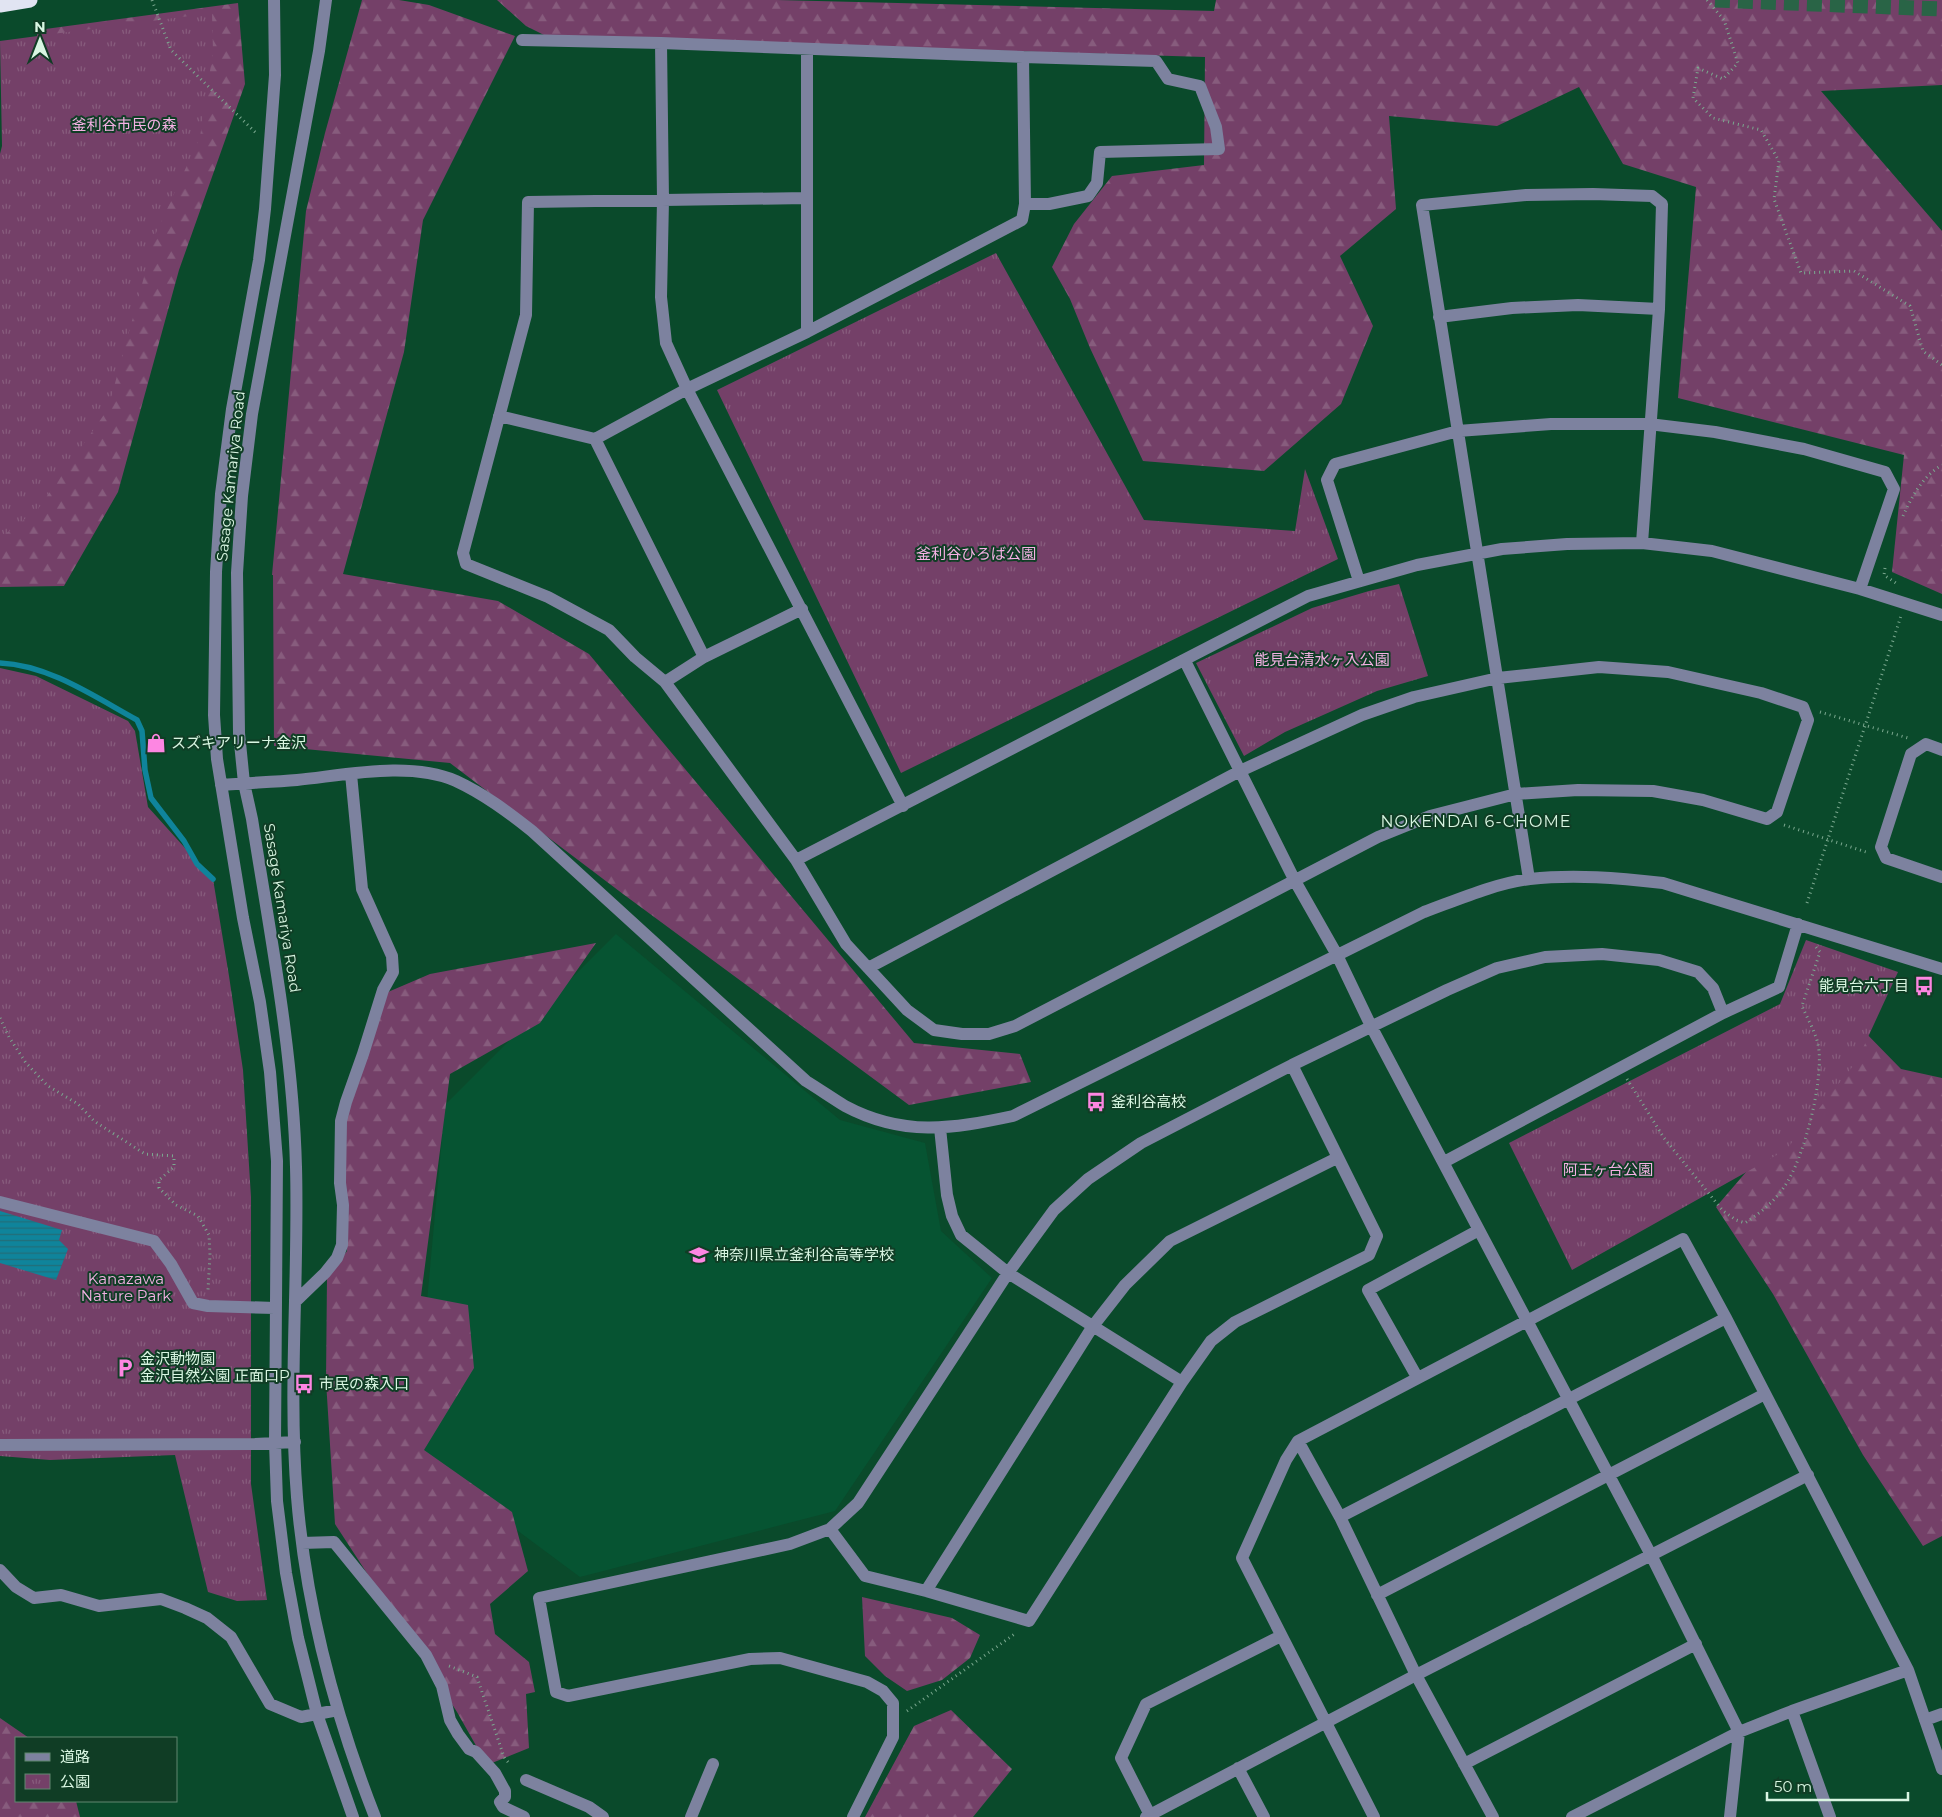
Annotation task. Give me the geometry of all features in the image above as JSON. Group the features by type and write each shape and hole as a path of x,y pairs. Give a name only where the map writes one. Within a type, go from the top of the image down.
{"highway":[{"path":"0,5 30,0"}],"street":[{"name":"Sasage Kamariya Road","path":"274,0 275,75 266,209 259,260 232,409 221,494 216,572 214,715 221,785 260,1002 270,1072 277,1162 275,1443 278,1501 286,1572 298,1638 317,1714 353,1817"},
{"name":"Sasage Kamariya Road","path":"326,0 319,50 252,414 242,496 236,573 239,733 244,784 252,819 285,1035 292,1102 296,1166 295,1442 297,1497 302,1543 320,1641 338,1710 375,1817"},
{"path":"522,40 661,43 1156,61 1168,79 1200,86 1216,127 1218,149 1100,152 1097,183 1088,196 1049,204 1025,204"},
{"path":"661,43 663,200 661,297 666,343 687,389 903,806"},
{"path":"807,49 807,332"},
{"path":"499,416 595,439 687,389 807,332 1022,220 1025,204 1022,57"},
{"path":"1528,879 1498,678 1476,553 1422,206 1526,196 1593,194 1652,196 1662,204 1658,309 1642,543"},
{"path":"806,198 528,202 526,314 463,553 466,564 548,597 609,630 634,657 665,682 796,860 846,944 868,968 907,1010 934,1030 962,1034 989,1034 1015,1026 1378,838 1430,816 1516,794 1578,790 1653,791 1703,800 1767,819 1777,812 1808,720 1803,707 1761,693 1668,672 1599,667 1498,678 1414,697 1362,715 1240,771 868,968"},
{"path":"1439,317 1512,308 1560,306 1658,309"},
{"path":"1358,581 1327,480 1335,464 1458,431 1551,424 1649,424 1715,432 1804,449 1885,472 1894,488 1860,589"},
{"path":"595,439 704,657"},
{"path":"796,860 1308,596 1417,565 1476,553 1567,544 1642,543 1712,551 1860,589 1942,616"},
{"path":"665,682 704,657 802,609"},
{"path":"1184,661 1295,881 1337,955 1371,1026 1608,1477 1651,1555 1739,1732 1730,1817"},
{"path":"1942,750 1926,744 1911,754 1882,848 1886,858 1890,860 1942,877"},
{"path":"221,785 397,771 422,772 455,781 495,802 532,831 806,1080 845,1106 902,1126 940,1128 968,1125 1013,1116 1424,912 1478,892 1528,879 1574,876 1621,878 1663,883 1942,969"},
{"path":"295,1302 325,1273 337,1258 342,1245 343,1206 340,1183 342,1120 346,1102 364,1054 383,990 393,972 392,956 362,889 351,774"},
{"path":"1444,1162 1723,1013 1779,987 1798,924"},
{"path":"853,1817 893,1737 893,1703 882,1691 867,1682 780,1658 750,1659 568,1696 556,1692 539,1598 790,1544 830,1529 858,1503 1008,1273 1054,1210 1088,1179 1141,1143 1292,1065 1497,968 1545,957 1602,954 1659,960 1698,972 1713,988 1723,1013"},
{"path":"830,1529 865,1576 926,1591 1029,1621 1182,1382 1211,1341 1235,1322 1369,1254 1377,1236 1292,1065"},
{"path":"940,1128 947,1195 952,1216 961,1235 1008,1273 1182,1382"},
{"path":"926,1591 1093,1326 1125,1286 1170,1241 1337,1158"},
{"path":"0,1202 154,1241 171,1264 193,1303 208,1306 275,1308"},
{"path":"1417,1377 1368,1290 1479,1230"},
{"path":"1374,1817 1242,1558 1286,1460 1298,1441 1683,1239 1808,1475 1908,1670 1942,1769"},
{"path":"1340,1517 1726,1318"},
{"path":"1377,1595 1765,1394"},
{"path":"1298,1441 1340,1517 1416,1675 1493,1817"},
{"path":"0,1445 295,1442"},
{"path":"1281,1636 1146,1704 1121,1758 1149,1816 1416,1675 1808,1475"},
{"path":"302,1543 334,1542 426,1655 442,1686 450,1720 458,1734 469,1749 476,1752 495,1773 505,1791 505,1797 500,1802 524,1817"},
{"path":"0,1570 16,1587 34,1598 61,1595 99,1606 160,1599 185,1608 207,1618 231,1637 270,1704 301,1717 338,1710"},
{"path":"1464,1764 1696,1644"},
{"path":"1572,1817 1739,1732 1908,1670"},
{"path":"1792,1711 1830,1817"},
{"path":"1925,1720 1942,1714"},
{"path":"691,1817 713,1764"},
{"path":"1238,1768 1264,1817"},
{"path":"526,1780 589,1806 603,1817"}],"path":[{"path":"152,0 171,50 258,135"},
{"path":"1707,0 1724,20 1738,63 1723,79 1698,68 1692,98 1713,118 1761,130 1778,161 1774,199 1801,273 1854,271 1910,306 1923,351 1942,365"},
{"path":"1902,518 1912,495 1935,469 1942,465"},
{"path":"1807,903 1905,604 1902,591 1897,584 1884,575 1886,559"},
{"path":"1803,707 1866,724 1926,744"},
{"path":"1767,819 1890,860"},
{"path":"1621,1068 1664,1138 1722,1211 1736,1220 1745,1223 1751,1220 1762,1212 1784,1188 1791,1176 1798,1162 1818,1089 1820,1062 1818,1044 1802,1006 1820,952 1815,945 1819,931"},
{"path":"0,1018 9,1037 26,1063 48,1086 78,1104 94,1121 145,1154 174,1156 174,1167 159,1180 159,1188 176,1204 198,1216 209,1235 208,1306"},
{"path":"904,1713 1016,1633"},
{"path":"426,1655 477,1677 504,1757 514,1772 526,1780"}],"shaded area":[{"name":"神奈川県立釜利谷高等学校","path":"616,934 840,1120 925,1143 941,1231 992,1278 835,1511 580,1577 413,1453 445,1105"}],"green space":[{"path":"362,0 399,0 429,5 515,36 423,220 404,352 343,574 498,601 589,654 914,1043 1020,1054 1031,1082 909,1105 623,894 450,763 274,746 272,575 306,211 325,133"},
{"path":"497,0 777,0 1214,11 1216,0 1942,0 1942,85 1821,91 1942,231 1942,594 1892,572 1904,455 1678,398 1696,187 1623,164 1579,87 1497,126 1389,116 1396,209 1340,256 1373,326 1341,404 1264,471 1143,461 1090,348 1070,299 1052,267 1074,224 1112,176 1204,165 1205,57 548,37 526,26"},
{"name":"釜利谷市民の森","path":"238,3 245,84 179,270 118,492 64,586 0,587 0,246 38,30"},
{"name":"釜利谷市民の森","path":"212,13 213,51 200,137 156,233 108,409 38,509 0,538 0,154 2,146 0,41"},
{"name":"釜利谷ひろば公園","path":"996,253 1144,520 1295,531 1305,469 1338,559 901,773 717,390"},
{"name":"能見台清水ヶ入公園","path":"1399,584 1428,676 1377,691 1285,732 1244,756 1196,663 1312,608"},
{"name":"Kanazawa Nature Park","path":"0,668 36,676 128,721 135,731 148,807 213,879 243,1070 251,1197 251,1484 267,1600 237,1601 208,1592 175,1455 50,1460 0,1456"},
{"name":"阿王ヶ台公園","path":"1806,940 1898,972 1857,1061 1786,1150 1572,1270 1509,1143 1780,1004"},
{"path":"596,943 540,1023 450,1074 421,1296 468,1305 474,1368 424,1450 512,1512 528,1571 490,1604 495,1634 529,1662 535,1692 526,1694 529,1748 487,1765 457,1712 335,1524 326,1381 327,1277 347,1251 345,1122 388,992 430,974"},
{"path":"1858,1025 1901,1069 1942,1078 1942,1536 1923,1546 1863,1455 1773,1294 1716,1207 1777,1136"},
{"path":"862,1597 952,1618 980,1635 970,1658 942,1680 907,1691 885,1676 865,1656"},
{"path":"951,1710 1012,1769 973,1817 865,1817 914,1726"},
{"path":"0,1718 28,1737 15,1737 15,1802 76,1802 80,1817 0,1817"}],"water":[{"path":"0,1211 62,1230 59,1240 68,1249 56,1280 0,1263"}],"waterway":[{"path":"0,663 18,665 54,676 88,692 137,720 142,731 145,770 151,798 184,841 197,864 213,879"}],"tunnel":[{"path":"1715,0 1942,9"}],"place":[{"name":"スズキアリーナ金沢","path":"156,743"},
{"name":"能見台六丁目","path":"1924,986"},
{"name":"釜利谷高校","path":"1096,1102"},
{"name":"神奈川県立釜利谷高等学校","path":"699,1255"},
{"name":"金沢動物園 金沢自然公園 正面口P","path":"125,1368"},
{"name":"市民の森入口","path":"304,1384"}],"district":[{"name":"NOKENDAI 6-CHOME","path":"1476,821"}]}
